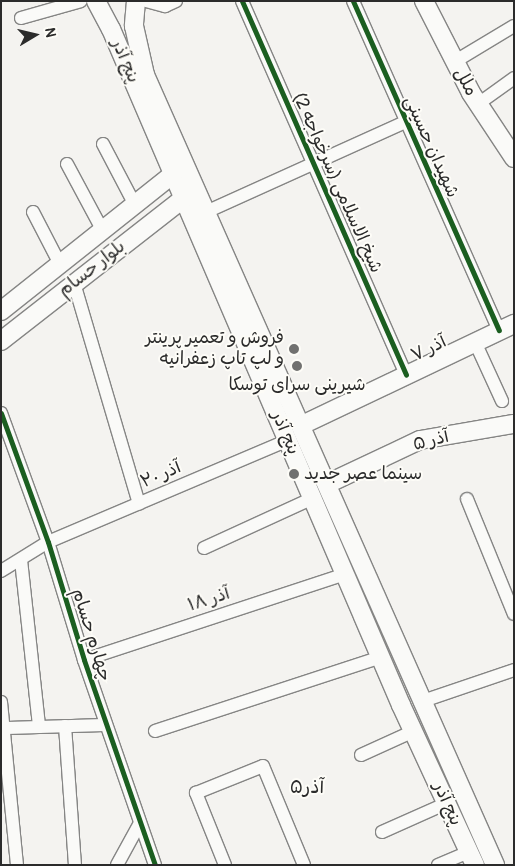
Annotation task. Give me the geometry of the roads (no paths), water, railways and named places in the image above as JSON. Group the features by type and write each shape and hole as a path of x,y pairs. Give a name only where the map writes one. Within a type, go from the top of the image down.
{"main road":[{"name":"پنج آذر","path":"96,1 111,29 381,657 472,858"},
{"name":"پنج آذر","path":"136,1 134,26 145,76 302,426 420,702 495,865"},
{"name":"ملل","path":"424,1 454,62 478,104 511,148"},
{"name":"بلوار حسام","path":"1,311 61,266 173,174"},
{"name":"بلوار حسام","path":"1,341 184,198"},
{"path":"61,266 74,283"},
{"name":"آذر ۷","path":"302,426 506,327"},
{"name":"آذر ۵","path":"327,484 420,440 513,425"},
{"path":"447,803 464,796"}],"street":[{"path":"21,18 81,1"},
{"path":"146,1 165,6 176,1"},
{"name":"شیخ الاسلامی (سرخواجه 2)","path":"242,1 406,375"},
{"name":"شهیدان حسینی","path":"352,1 404,122 506,327"},
{"path":"454,62 514,26"},
{"path":"478,104 514,78"},
{"path":"206,212 404,122"},
{"path":"103,144 135,205"},
{"path":"67,164 103,231"},
{"path":"34,212 61,266"},
{"path":"74,283 139,504"},
{"path":"475,342 502,401"},
{"name":"چهارم حسام","path":"1,413 48,542 84,660 155,865"},
{"name":"۲۰ آذر","path":"1,570 21,560 48,542 288,440"},
{"path":"204,548 313,498"},
{"path":"467,499 514,614"},
{"path":"21,560 39,727"},
{"name":"۱۸ آذر","path":"84,660 346,574"},
{"path":"155,731 381,657"},
{"path":"420,702 514,670"},
{"path":"1,702 17,865"},
{"path":"4,728 106,725"},
{"path":"66,726 75,865"},
{"path":"361,755 414,731"},
{"path":"225,865 196,793 263,766 304,865"},
{"path":"382,832 447,803"},
{"path":"117,865 140,823"},
{"path":"438,865 472,858"}],"place":[{"name":"فروش و تعمیر پرینتر و لپ تاپ زعفرانیه","path":"294,349"},
{"name":"شیرینی سرای توسکا","path":"297,366"},
{"name":"سینما عصر جدید","path":"294,474"}],"district":[{"name":"۵آذر","path":"307,788"}]}
